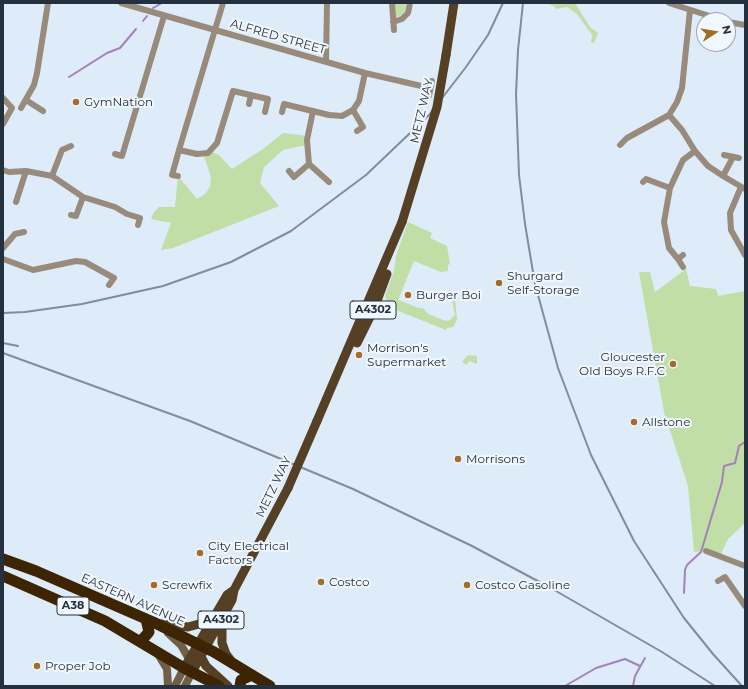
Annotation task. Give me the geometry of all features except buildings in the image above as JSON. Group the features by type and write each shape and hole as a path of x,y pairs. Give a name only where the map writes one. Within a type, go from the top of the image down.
{"highway":[{"name":"EASTERN AVENUE","path":"3,559 36,571 150,621 202,646 270,686"},
{"name":"A38","path":"3,576 73,606 189,666 219,686"},
{"path":"141,641 149,632 150,621"},
{"path":"240,686 241,680 252,675"}],"main road":[{"name":"METZ WAY","path":"189,666 232,600 234,590 288,488 402,222 437,107 454,3"},
{"name":"METZ WAY","path":"202,646 210,621 227,595 234,590"},
{"path":"223,616 222,643 226,654 233,663"},
{"path":"150,621 188,627 210,621"},
{"path":"202,646 200,658 228,686"},
{"name":"METZ WAY","path":"189,666 200,658"}],"street":[{"path":"21,108 34,85 48,3"},
{"path":"178,176 172,174 223,3"},
{"path":"326,62 327,3"},
{"path":"392,3 394,30"},
{"path":"393,22 402,19 408,13 410,3"},
{"path":"669,3 696,12"},
{"name":"ALFRED STREET","path":"125,4 365,73 430,88"},
{"path":"620,145 627,138 669,115 677,102 682,88 690,10"},
{"path":"115,154 122,156 164,16"},
{"path":"282,112 284,104 342,116 353,110 359,101 365,73"},
{"path":"429,96 432,81"},
{"path":"179,150 197,154 208,153 217,143 233,91 268,99 265,112"},
{"path":"249,104 251,95"},
{"path":"3,98 12,108 3,124"},
{"path":"26,100 43,111"},
{"path":"353,110 363,127 357,131"},
{"path":"313,111 306,140 309,164 329,182"},
{"path":"669,115 682,130 695,151 708,166 743,188 730,213 731,230 745,255"},
{"path":"52,176 62,150 71,146"},
{"path":"683,267 669,248 664,222 670,188 683,160 695,151"},
{"path":"723,176 736,158 724,155"},
{"path":"289,171 294,177 309,164"},
{"path":"3,170 9,172 26,171 52,176 83,197 115,207 127,214 140,218 138,225"},
{"path":"16,202 26,171"},
{"path":"646,179 670,188"},
{"path":"71,215 76,216 83,197"},
{"path":"3,248 15,234 24,232"},
{"path":"678,259 683,255"},
{"path":"4,261 33,270 76,261 85,262 116,276 109,285"},
{"path":"706,551 745,566"},
{"path":"718,582 725,577 745,606"},
{"path":"150,621 176,639 189,666"},
{"path":"154,649 163,660 167,669 168,686"},
{"name":"METZ WAY","path":"175,686 189,666"},
{"name":"METZ WAY","path":"185,686 189,666"}],"green space":[{"path":"395,3 406,3 405,11 400,16 396,17"},
{"path":"545,3 575,3 590,27 598,33 594,43 591,42 592,35 577,14 567,7 556,9 554,6"},
{"path":"283,133 307,136 307,145 283,150 264,167 260,183 279,206 173,248 161,250 171,223 151,219 154,212 159,207 175,207 178,176 197,199 205,194 210,187 211,177 203,153 210,151 219,155 232,169 263,149"},
{"path":"408,222 432,233 430,238 447,246 450,264 448,265 448,271 441,272 414,261 398,300 419,308 423,308 428,314 446,321 450,320 455,315 452,299 455,298 457,320 453,327 447,328 446,330 391,308 387,302 385,296 394,271 396,256"},
{"path":"686,269 690,286 716,289 718,296 745,291 745,523 728,539 720,556 706,551 694,552 688,486 664,412 639,272 650,272 655,292"},
{"path":"468,355 477,356 477,364 469,361 467,365 462,362"}],"waterway":[{"path":"153,8 162,3"},
{"path":"143,21 147,16"},
{"path":"69,77 107,53 120,48 136,29"},
{"path":"684,593 685,570 687,565 701,552 722,482 724,466 735,463 739,446 745,442"},
{"path":"633,686 635,676 645,658"},
{"path":"565,686 596,668 625,659 640,666"}],"railway":[{"path":"3,313 25,312 82,304 163,286 231,262 291,231 366,175 429,115 466,67 488,35 503,3"},
{"path":"523,3 518,50 516,94 519,175 535,284 558,368 591,455 634,541 684,618 713,654 742,686"},
{"path":"3,343 18,346"},
{"path":"3,353 190,421 353,489 472,546 549,587 662,652 715,686"}],"place":[{"name":"GymNation","path":"76,102"},
{"name":"Shurgard Self-Storage","path":"499,283"},
{"name":"Burger Boi","path":"408,295"},
{"name":"Morrison's Supermarket","path":"359,355"},
{"name":"Gloucester Old Boys R.F.C","path":"673,364"},
{"name":"Allstone","path":"634,422"},
{"name":"Morrisons","path":"458,459"},
{"name":"City Electrical Factors","path":"200,553"},
{"name":"Costco","path":"321,582"},
{"name":"Screwfix","path":"154,585"},
{"name":"Costco Gasoline","path":"467,585"},
{"name":"Proper Job","path":"37,666"}]}
